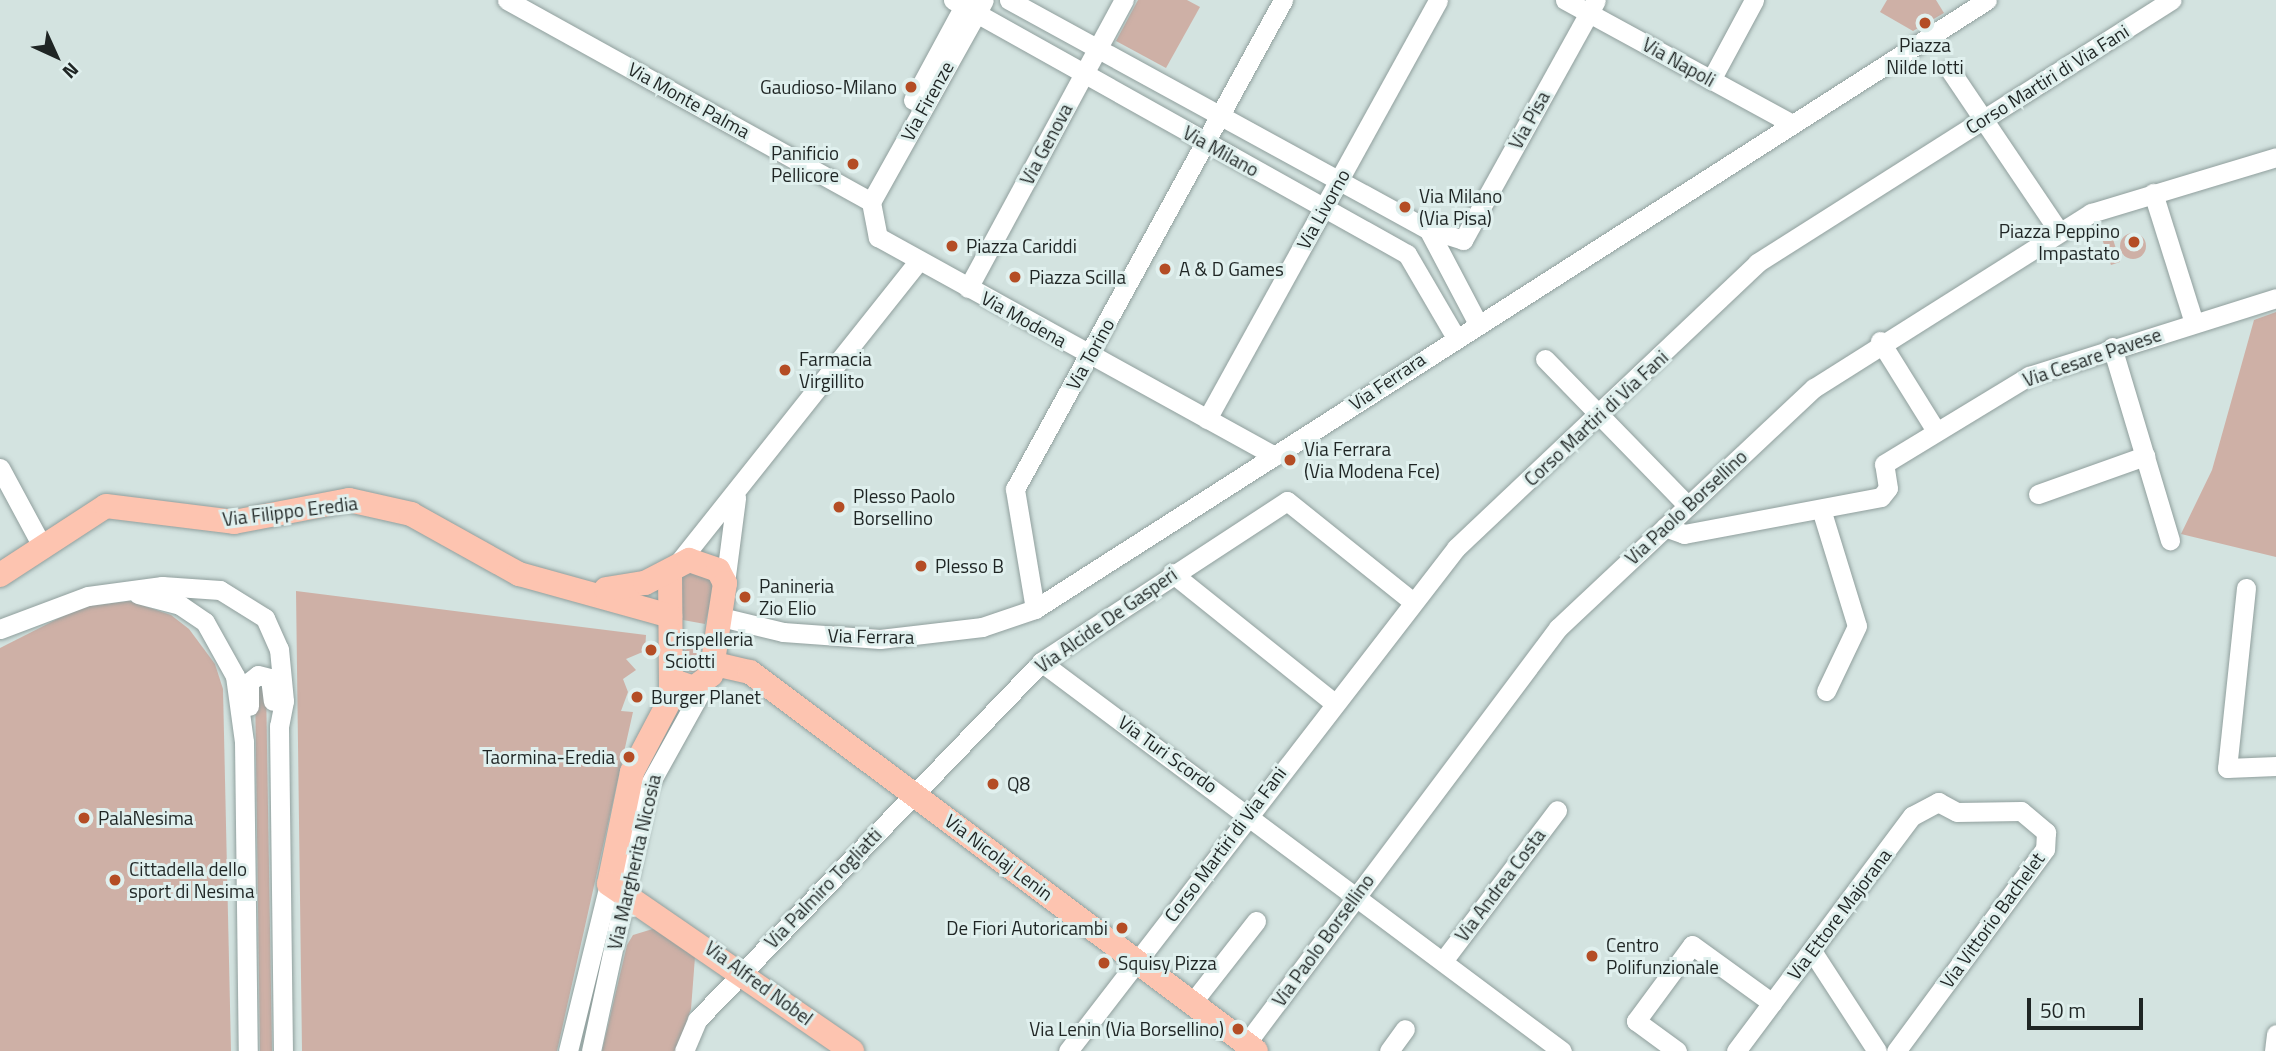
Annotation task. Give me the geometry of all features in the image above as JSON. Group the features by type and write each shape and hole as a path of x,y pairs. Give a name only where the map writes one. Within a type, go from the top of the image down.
{"main road":[{"name":"Via Filippo Eredia","path":"1,571 43,548 94,510 117,504 219,522 328,503 373,502 411,514 519,575 582,589"},
{"path":"582,589 629,588 675,566 710,562 725,583 720,672 681,687 671,680"},
{"name":"Via Margherita Nicosia","path":"617,889 628,785 671,698 670,616 675,566"},
{"path":"582,589 670,616"},
{"name":"Via Nicolaj Lenin","path":"720,672 915,793 1251,1047"},
{"name":"Via Alfred Nobel","path":"617,889 699,940 852,1051"}],"street":[{"name":"Via Monte Palma","path":"507,0 866,199"},
{"name":"Via Milano","path":"1009,0 1428,229 1463,240"},
{"name":"Via Genova","path":"968,288 1124,0"},
{"name":"Via Torino","path":"1035,609 1015,489 1283,0"},
{"name":"Via Livorno","path":"1207,419 1438,0"},
{"name":"Via Napoli","path":"1565,0 1593,7 1711,80 1792,124"},
{"path":"1711,80 1754,0"},
{"name":"Via Ferrara","path":"721,617 749,624 846,637 928,637 1035,609 1275,456 1455,336 1987,0"},
{"name":"Corso Martiri di Via Fani","path":"1072,1050 1248,813 1456,548 1600,416 1757,263 2172,0"},
{"name":"Via Milano","path":"969,4 1084,74 1406,254 1455,336"},
{"name":"Via Firenze","path":"925,92 942,47 969,4"},
{"name":"Via Firenze","path":"925,92 969,4"},
{"name":"Via Pisa","path":"1463,240 1593,7"},
{"path":"1950,70 2058,230"},
{"path":"866,199 925,92"},
{"name":"Via Paolo Borsellino","path":"1251,1047 1356,895 1558,628 1814,388 1880,341 2058,230 2152,193 2276,156"},
{"path":"2152,193 2194,323"},
{"name":"Via Modena","path":"866,199 878,237 1275,456"},
{"path":"1428,229 1477,322"},
{"path":"675,566 739,488 793,412 918,261"},
{"name":"Via Cesare Pavese","path":"1821,509 1881,497 1888,488 1884,464 2029,376 2112,347 2276,298"},
{"path":"1880,341 1936,431"},
{"path":"2112,347 2171,540"},
{"path":"1545,359 1688,506"},
{"path":"2038,494 2146,456"},
{"path":"0,468 43,548"},
{"path":"725,583 728,521 739,488"},
{"name":"Via Alcide De Gasperi","path":"915,793 1041,662 1172,573 1287,501 1413,602"},
{"path":"1665,527 1684,534 1821,509 1857,626 1826,691"},
{"path":"1172,573 1334,703"},
{"path":"0,629 65,603 127,591 203,587 256,608 273,630 282,663 279,726 283,1051"},
{"path":"2246,588 2227,768 2276,766"},
{"path":"127,591 180,605 218,637 235,676 244,742 248,1051"},
{"name":"Via Turi Scordo","path":"1041,662 1248,813 1562,1051"},
{"name":"Via Margherita Nicosia","path":"568,1051 653,770 720,672"},
{"path":"244,742 254,677 264,676 273,683 279,726"},
{"name":"Via Palmiro Togliatti","path":"684,1051 697,1020 915,793"},
{"name":"Via Ettore Majorana","path":"1736,1051 1912,817 1938,802 1957,812"},
{"name":"Via Andrea Costa","path":"1443,961 1557,810"},
{"name":"Via Vittorio Bachelet","path":"1896,1051 2045,849 2046,832 2021,810 1957,812"},
{"name":"Via Margherita Nicosia","path":"591,1051 617,889"},
{"path":"1192,1003 1256,921"},
{"path":"1677,1051 1636,1021 1692,945 1772,1003"},
{"path":"1812,951 1877,1051"},
{"path":"1389,1051 1405,1029"},
{"path":"2274,1051 2276,1034"}],"shaded area":[{"path":"1138,0 1187,0 1200,7 1166,68 1116,41"},
{"path":"1887,0 1936,0 1944,13 1913,31 1880,12"},
{"path":"2109,226 2120,262 2111,265 2099,230"},
{"path":"2133,233 2142,237 2146,246 2142,255 2133,259 2124,255 2120,246 2124,237"},
{"path":"2276,312 2276,557 2181,534 2212,470 2254,320"},
{"path":"691,570 710,577 714,589 705,624 683,620 679,579"},
{"path":"296,591 646,635 645,651 626,659 636,670 623,679 628,692 621,711 633,712 557,1051 302,1051"},
{"name":"Cittadella dello sport di Nesima","path":"129,601 171,615 189,629 215,664 223,689 231,1051 0,1051 0,648 81,607"},
{"path":"692,648 701,651 704,660 701,669 692,672 683,669 680,660 683,651"},
{"path":"255,685 266,685 272,1051 260,1051"},
{"path":"656,928 695,957 691,1009 676,1051 602,1051 627,945 633,935"}],"place":[{"name":"Piazza Nilde Iotti","path":"1925,23"},
{"name":"Gaudioso-Milano","path":"911,87"},
{"name":"Panificio Pellicore","path":"853,164"},
{"name":"Via Milano (Via Pisa)","path":"1405,207"},
{"name":"Piazza Peppino Impastato","path":"2134,242"},
{"name":"Piazza Cariddi","path":"952,246"},
{"name":"A & D Games","path":"1165,269"},
{"name":"Piazza Scilla","path":"1015,277"},
{"name":"Farmacia Virgillito","path":"785,370"},
{"name":"Via Ferrara (Via Modena Fce)","path":"1290,460"},
{"name":"Plesso Paolo Borsellino","path":"839,507"},
{"name":"Plesso B","path":"921,566"},
{"name":"Panineria Zio Elio","path":"745,597"},
{"name":"Crispelleria Sciotti","path":"651,650"},
{"name":"Burger Planet","path":"637,697"},
{"name":"Taormina-Eredia","path":"629,757"},
{"name":"Q8","path":"993,784"},
{"name":"PalaNesima","path":"84,818"},
{"name":"Cittadella dello sport di Nesima","path":"115,880"},
{"name":"De Fiori Autoricambi","path":"1122,928"},
{"name":"Centro Polifunzionale","path":"1592,956"},
{"name":"Squisy Pizza","path":"1104,963"},
{"name":"Via Lenin (Via Borsellino)","path":"1238,1029"}]}
